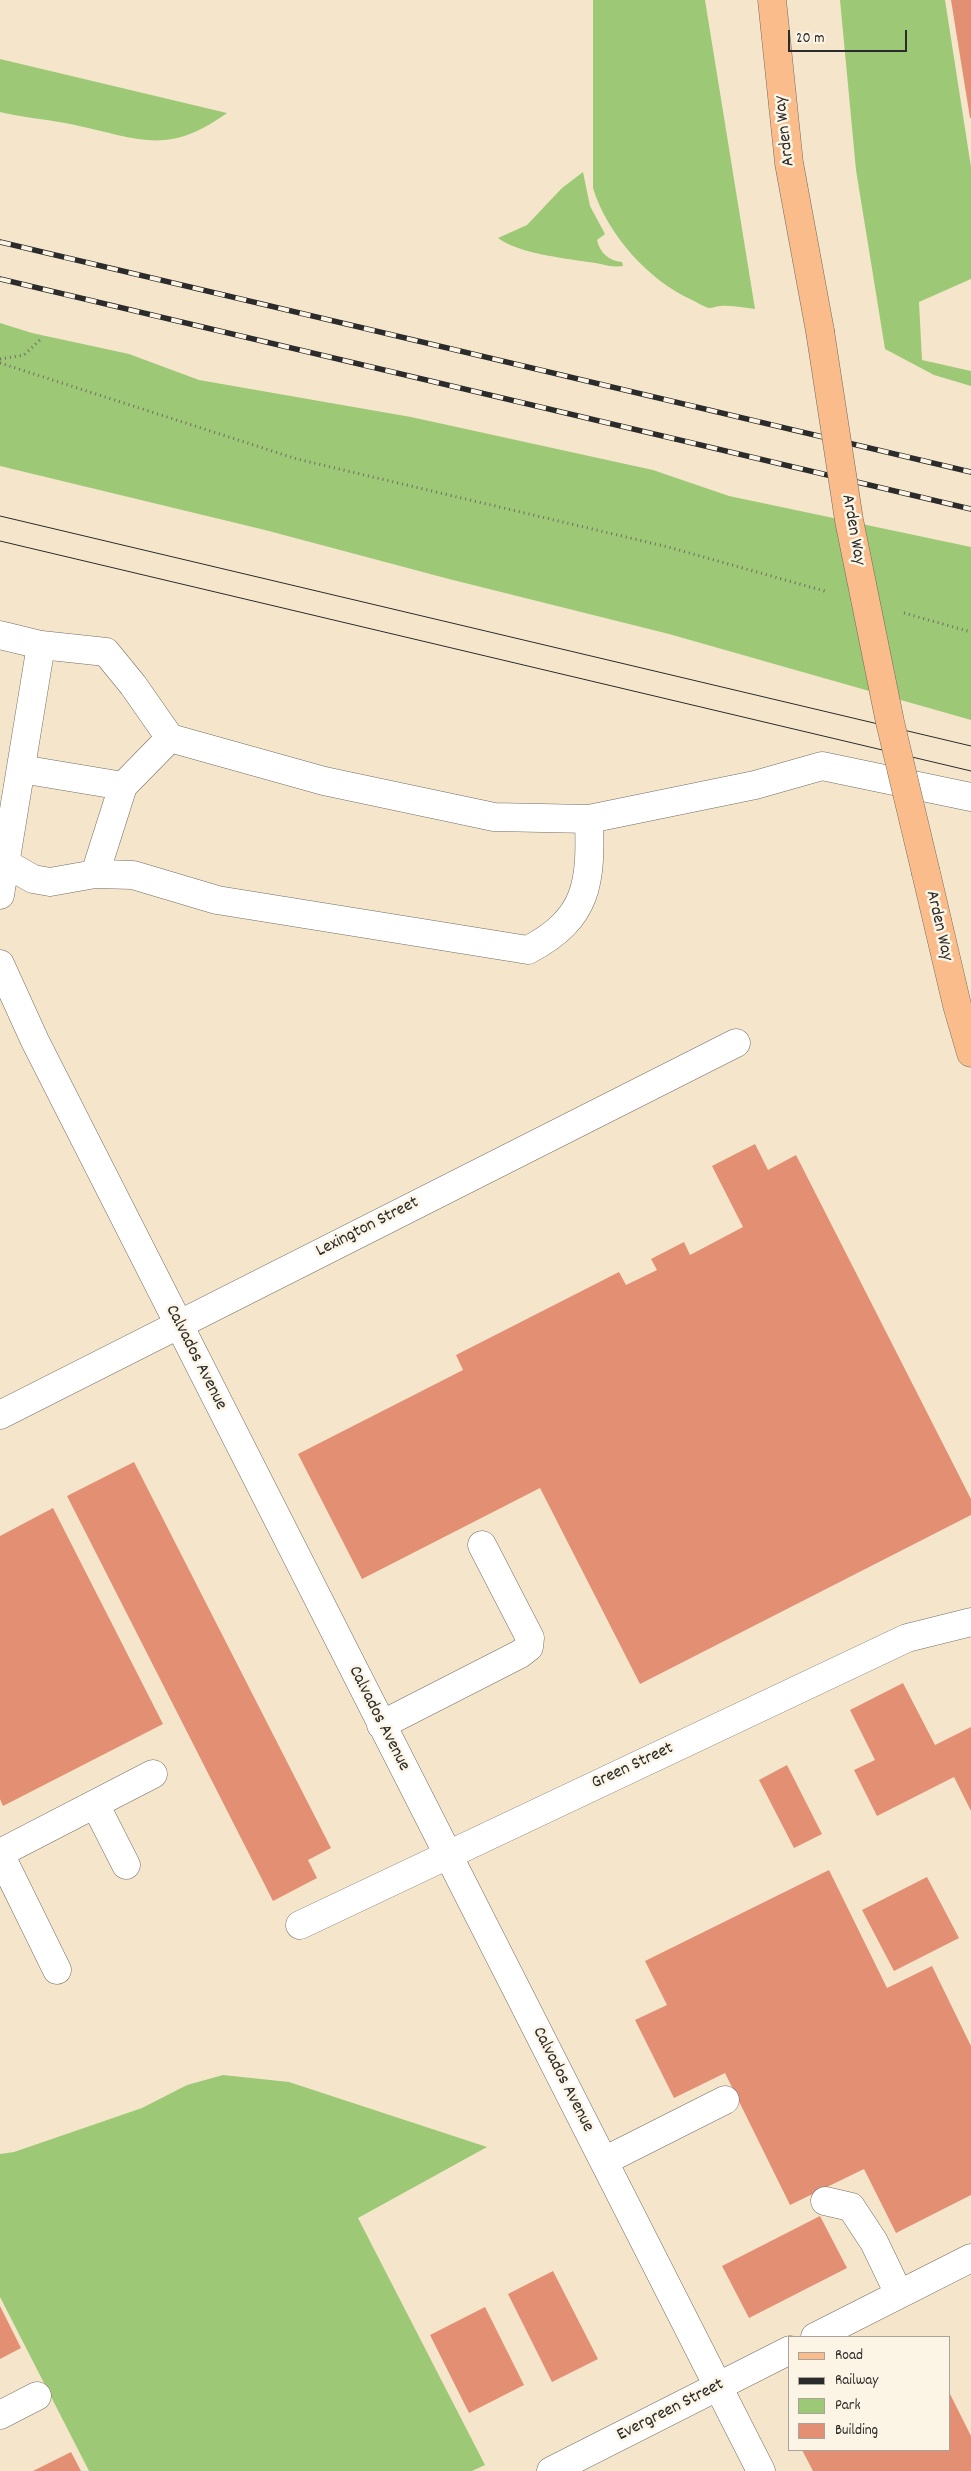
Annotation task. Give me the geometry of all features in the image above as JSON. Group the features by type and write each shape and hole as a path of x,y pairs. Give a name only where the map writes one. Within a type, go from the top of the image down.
{"main road":[{"name":"Arden Way","path":"772,0 790,163 820,331 853,539 890,722 957,1005 971,1053"}],"street":[{"path":"0,636 41,645 106,652 134,685 170,738 324,781 494,817 589,819 755,785 822,766 971,797"},
{"path":"0,895 41,645"},
{"path":"95,874 123,786 170,738"},
{"path":"21,768 123,786"},
{"path":"5,864 33,879 50,882 95,874 133,875 217,900 528,950 551,938 576,912 585,893 591,861 589,819"},
{"name":"Calvados Avenue","path":"0,964 34,1041 381,1726 762,2471"},
{"name":"Lexington Street","path":"0,1415 736,1043"},
{"path":"381,1726 520,1654 529,1647 530,1638 482,1545"},
{"name":"Green Street","path":"300,1926 907,1638 971,1622"},
{"path":"57,1970 0,1854 153,1774"},
{"path":"95,1804 126,1865"},
{"path":"604,2161 725,2100"},
{"path":"825,2201 851,2207 874,2242 899,2294"},
{"path":"817,2336 971,2258"},
{"name":"Evergreen Street","path":"551,2471 788,2351"},
{"path":"0,2415 37,2396"}],"path":[{"path":"0,361 24,355 42,339"},
{"path":"0,361 297,460 668,546 829,592"},
{"path":"895,610 971,632"}],"green space":[{"path":"593,0 705,0 755,309 734,306 709,308 676,292 645,268 619,239 608,222 593,188"},
{"path":"840,0 945,0 971,167 971,279 919,302 922,360 971,371 971,386 934,375 885,349 856,170"},
{"path":"0,59 227,113 187,135 153,140 136,139 66,123 4,113 0,112"},
{"path":"583,172 590,206 605,234 597,240 598,245 606,256 622,262 623,266 610,266 541,254 517,248 498,238 527,225 562,188"},
{"path":"0,323 32,333 129,354 199,380 411,417 653,470 729,496 971,547 971,720 669,634 449,579 265,530 0,466"},
{"path":"223,2075 289,2082 487,2147 358,2218 485,2465 472,2471 89,2471 0,2297 0,2154 14,2152 142,2108 187,2085"}],"building":[{"path":"951,0 971,0 971,118 970,118"},
{"path":"755,1144 768,1170 796,1155 971,1499 971,1515 640,1684 540,1488 362,1579 298,1454 463,1370 456,1355 619,1272 626,1285 657,1270 651,1259 684,1242 690,1255 743,1227 712,1166"},
{"path":"134,1462 331,1848 308,1860 317,1878 273,1901 67,1496"},
{"path":"53,1508 163,1724 3,1806 0,1799 0,1536"},
{"path":"903,1683 935,1745 971,1727 971,1811 954,1777 877,1816 854,1770 875,1760 850,1710"},
{"path":"787,1765 822,1834 794,1848 759,1780"},
{"path":"829,1870 887,1988 932,1966 971,2046 971,2195 896,2233 864,2169 790,2205 725,2073 674,2098 635,2020 667,2005 645,1961"},
{"path":"927,1877 959,1938 894,1971 862,1910"},
{"path":"820,2216 847,2268 749,2318 722,2266"},
{"path":"553,2271 598,2359 552,2382 508,2294"},
{"path":"0,2306 21,2348 0,2359"},
{"path":"485,2307 524,2385 469,2413 430,2335"},
{"path":"951,2396 971,2436 971,2471 813,2471 803,2451 951,2451"},
{"path":"71,2452 81,2471 33,2471"}],"tram line":[{"path":"0,516 971,746"},
{"path":"0,541 971,771"}],"railway":[{"path":"0,242 971,472"},
{"path":"0,279 971,509"}]}
